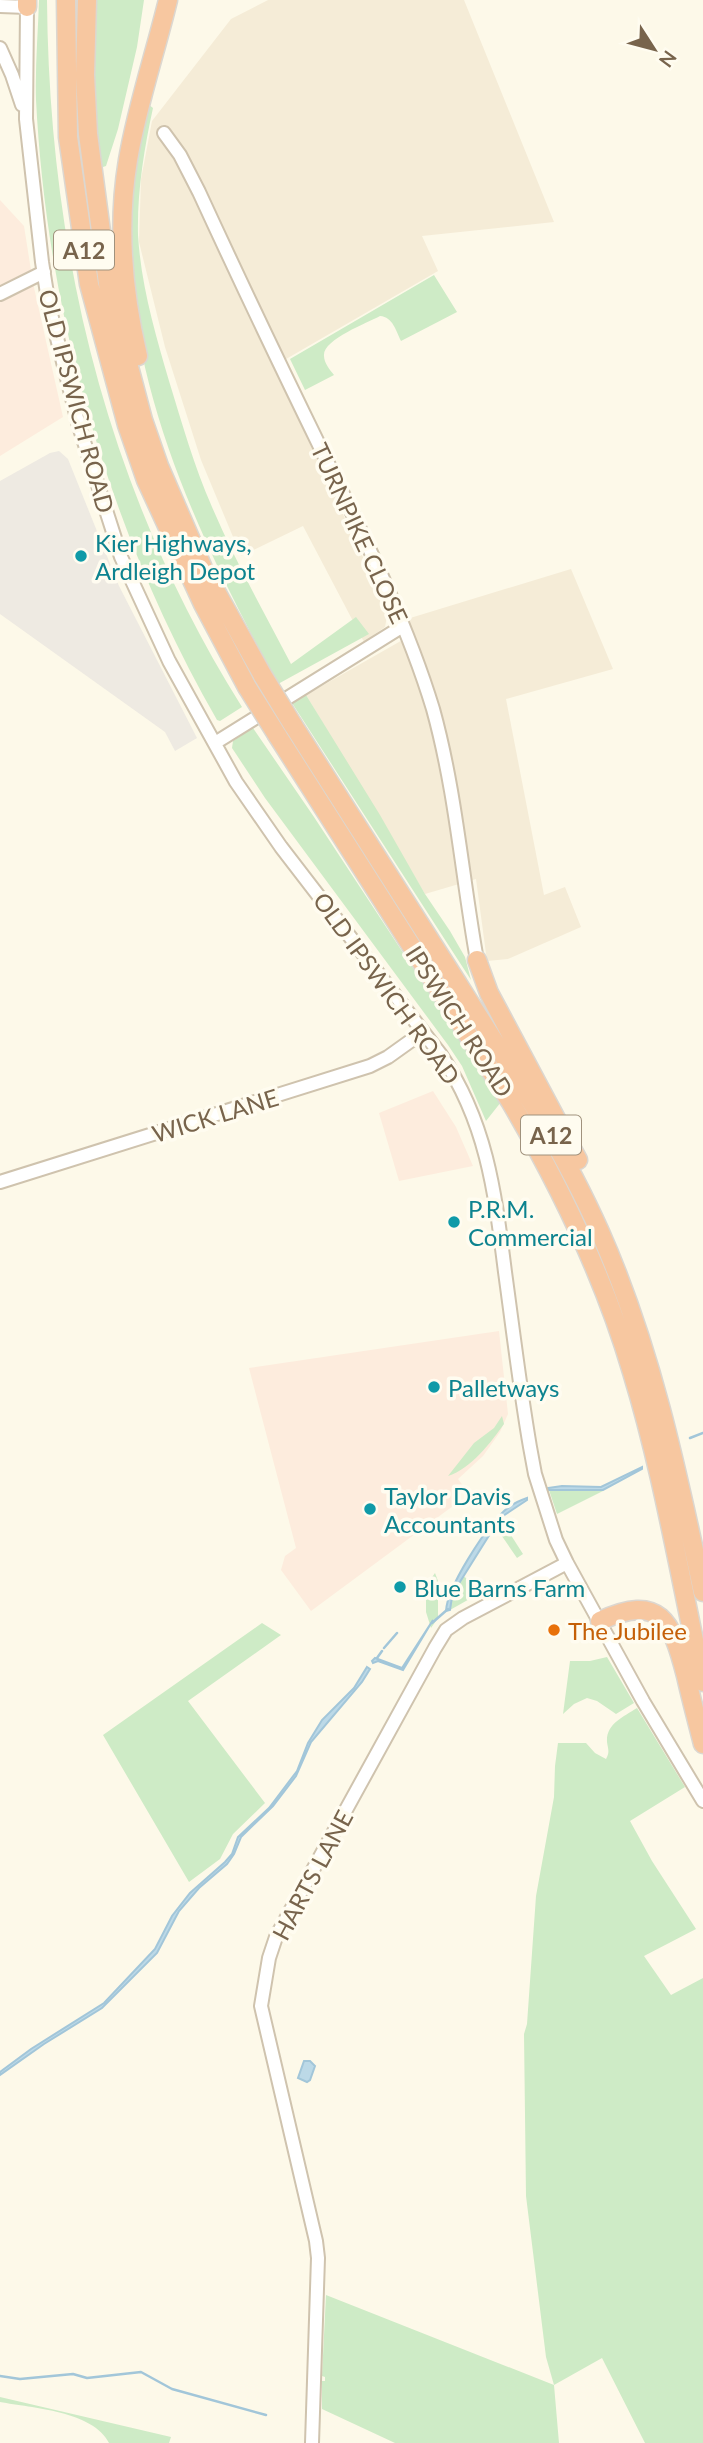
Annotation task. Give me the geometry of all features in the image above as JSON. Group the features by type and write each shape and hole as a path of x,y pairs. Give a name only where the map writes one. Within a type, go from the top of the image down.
{"highway":[{"name":"A12","path":"86,0 85,75 88,134 109,291 143,420 159,466"},
{"name":"A12","path":"159,466 157,433 132,327 122,236 125,185 132,140 168,0"},
{"name":"IPSWICH ROAD","path":"64,4 68,137 89,284 127,425 146,481 203,604 247,687 510,1101 569,1211 601,1284 632,1371 661,1481 703,1682"},
{"name":"IPSWICH ROAD","path":"159,466 203,568 263,677 521,1082 573,1175 624,1292 665,1421 703,1592"},
{"name":"A12","path":"477,960 489,993 561,1126 615,1243 650,1342 663,1394 665,1421"},
{"path":"600,1622 616,1614 640,1610 657,1614 668,1625 680,1653 703,1744"}],"street":[{"name":"OLD IPSWICH ROAD","path":"0,6 27,3 26,119 44,272 52,317 79,426 121,557 170,661 236,782 281,847 424,1032 463,1092 489,1162 530,1447 556,1540 703,1801"},
{"name":"OLD IPSWICH ROAD","path":"0,48 26,119"},
{"name":"TURNPIKE CLOSE","path":"164,133 180,155 199,192 343,493 403,626 433,710 444,758 463,855 477,960"},
{"path":"0,294 19,278 44,272"},
{"path":"215,743 403,626"},
{"name":"WICK LANE","path":"0,1182 106,1147 253,1105 370,1066 424,1032"},
{"name":"HARTS LANE","path":"312,2443 318,2259 261,2006 269,1958 276,1937 446,1630 463,1618 567,1563"}],"shaded area":[{"path":"268,0 464,0 554,222 422,236 438,271 274,366 388,611 385,627 364,642 303,526 241,556 201,460 165,347 139,242 141,179 152,121 231,19"},
{"path":"0,200 24,226 33,283 63,417 0,456"},
{"path":"59,451 68,459 119,586 197,738 175,751 165,732 0,614 0,481 50,453"},
{"path":"571,569 613,669 506,699 544,895 565,887 581,927 508,959 487,961 476,879 425,894 306,695 413,634 407,619"},
{"path":"433,1091 456,1127 473,1166 399,1181 379,1113"},
{"path":"499,1331 508,1414 500,1432 483,1456 458,1479 464,1487 457,1503 311,1611 281,1570 285,1556 296,1548 249,1368"}],"green space":[{"path":"39,0 47,0 50,94 59,187 74,278 95,368 122,456 155,541 195,625 242,707 220,721 217,720 179,648 145,574 115,498 90,421 70,342 54,262 43,181 36,100"},
{"path":"94,0 144,0 137,47 118,129 106,166 100,168 89,51"},
{"path":"148,104 153,108 142,171 138,219 142,272 164,363 206,492 240,567 291,664 356,617 369,634 278,684 198,524 157,411 142,353 132,294 129,218"},
{"path":"434,275 457,312 401,341 394,325 384,317 380,316 356,328 337,338 325,350 325,361 334,375 305,390 290,359"},
{"path":"306,695 450,931 465,957 471,980 292,703"},
{"path":"253,728 501,1102 486,1121 462,1066 448,1045 265,798 232,748 233,741"},
{"path":"502,1416 504,1424 487,1446 473,1461 448,1476 474,1443 494,1428"},
{"path":"549,1490 603,1491 557,1514"},
{"path":"500,1518 523,1554 517,1558 495,1526"},
{"path":"435,1573 438,1581 438,1618 431,1628 426,1612 426,1586"},
{"path":"463,1576 475,1584 473,1597 450,1610 452,1597"},
{"path":"262,1623 281,1635 188,1701 265,1803 233,1834 220,1859 189,1882 103,1735"},
{"path":"607,1657 634,1703 616,1714 597,1701 587,1698 574,1704 563,1714 570,1661 590,1661"},
{"path":"637,1708 685,1787 630,1821 696,1929 644,1956 671,1995 703,1978 703,2443 645,2443 602,2358 554,2385 546,2357 526,2196 524,2034 527,2024 536,1896 554,1797 558,1743 586,1743 595,1753 606,1759 609,1730"},
{"path":"326,2295 554,2385 559,2443 395,2443 322,2409"},
{"path":"0,2397 171,2437 169,2443 109,2443 101,2432 76,2418 44,2409 0,2402"}],"water":[{"path":"642,1467 603,1490 548,1488 601,1487"},
{"path":"527,1498 500,1518 458,1585 450,1610 446,1611 460,1574 487,1531 506,1510"},
{"path":"433,1620 403,1670 378,1661 373,1663 375,1658 402,1668"},
{"path":"367,1667 370,1669 362,1682 311,1742 296,1776 273,1806 241,1837 227,1864 199,1888 179,1911 157,1953 102,2008 0,2075 0,2072 31,2049 104,2003 155,1949 172,1916 190,1893 225,1862 232,1854 238,1837 269,1808 297,1771 308,1743 322,1720 354,1688"},
{"path":"304,2061 310,2061 315,2066 307,2082 298,2078"}],"waterway":[{"path":"690,1438 703,1433"},
{"path":"432,1623 448,1609"},
{"path":"384,1648 397,1633"},
{"path":"377,1658 382,1651"},
{"path":"0,2376 20,2379 73,2374 87,2378 141,2372 172,2389 266,2415"}],"place":[{"name":"Kier Highways, Ardleigh Depot","path":"81,556"},
{"name":"P.R.M. Commercial","path":"454,1222"},
{"name":"Palletways","path":"434,1387"},
{"name":"Taylor Davis Accountants","path":"370,1509"},
{"name":"Blue Barns Farm","path":"400,1587"},
{"name":"The Jubilee","path":"554,1630"}]}
